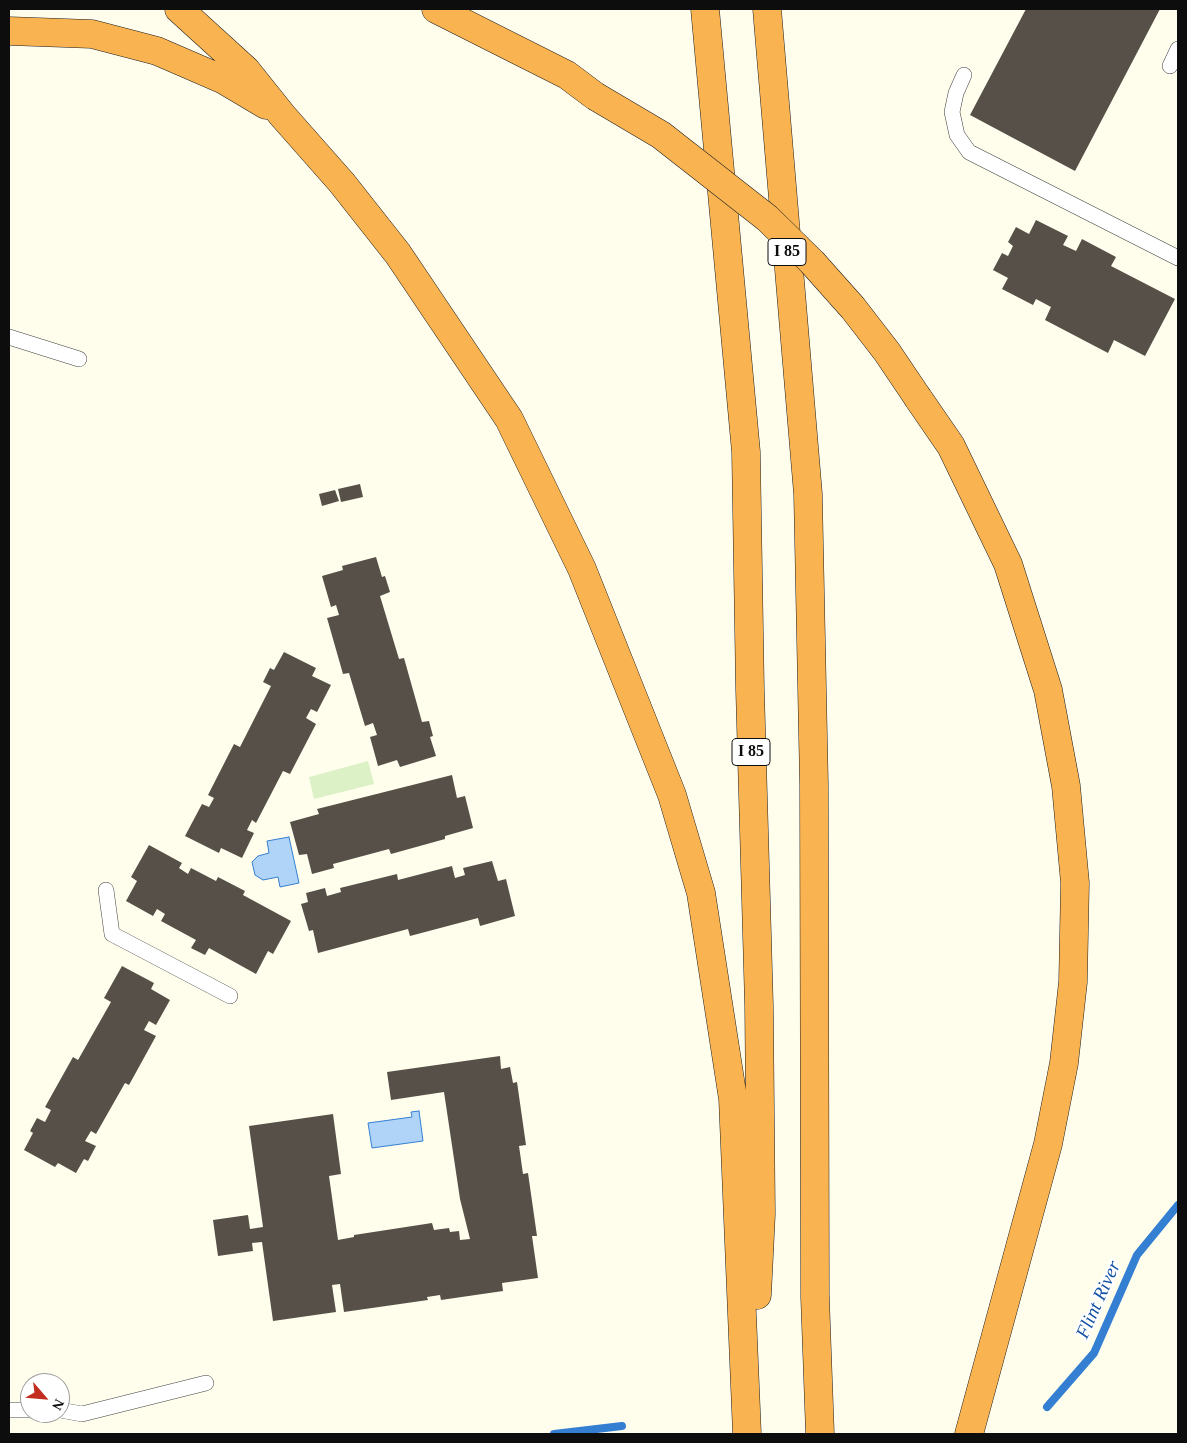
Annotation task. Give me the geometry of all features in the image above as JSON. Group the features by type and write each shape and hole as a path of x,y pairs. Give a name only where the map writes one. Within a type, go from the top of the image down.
{"highway":[{"path":"178,9 246,70 282,115 342,182 398,254 509,419 582,569 672,794 701,893 733,1099 749,1434"},
{"path":"436,9 568,75 595,96 661,135 768,218 812,262 853,308 888,352 951,446 1008,564 1048,690 1066,786 1075,884 1073,982 1064,1063 1048,1144 969,1434"},
{"name":"I 85","path":"705,9 746,452 750,690 759,1005 761,1214 749,1434"},
{"name":"I 85","path":"767,9 809,522 814,786 815,1287 820,1434"},
{"path":"9,31 92,34 157,51 224,80 282,115"}],"lane":[{"path":"1178,49 1170,66 1178,59"},
{"path":"964,75 956,93 952,112 957,135 969,152 1178,258"},
{"path":"9,337 79,360"},
{"path":"106,890 112,934 230,996"},
{"path":"70,1412 82,1414 206,1383"}],"green space":[{"path":"368,761 374,784 314,799 309,777"}],"water":[{"path":"289,837 299,883 280,887 278,877 263,880 255,875 252,862 258,856 269,853 267,841"},
{"path":"419,1111 423,1141 372,1148 368,1123 412,1117 411,1112"}],"building":[{"path":"1026,9 1160,9 1075,171 970,115"},
{"path":"1036,220 1068,236 1063,245 1076,251 1082,239 1116,257 1111,266 1175,299 1145,356 1114,340 1108,353 1045,320 1051,307 1036,299 1033,305 1002,289 1008,278 993,270 1002,253 1008,256 1013,246 1008,242 1016,227 1029,234"},
{"path":"360,484 363,497 341,502 338,489"},
{"path":"335,490 339,501 322,506 319,494"},
{"path":"376,557 382,577 385,576 390,592 380,596 399,659 404,658 422,722 429,721 433,736 430,737 436,756 400,767 397,760 378,766 370,737 377,735 373,723 365,726 349,673 343,674 327,618 339,615 336,605 331,607 322,576 343,570 342,566"},
{"path":"284,652 316,668 312,676 331,685 317,712 311,709 306,718 316,724 290,774 283,771 256,823 252,820 247,830 254,833 242,858 221,848 219,853 185,836 202,804 209,807 214,798 208,795 234,744 240,747 271,686 263,682 270,668 274,670"},
{"path":"452,775 457,798 465,796 473,828 445,836 445,839 391,854 389,849 333,864 334,868 312,874 307,854 299,855 290,822 319,814 317,809"},
{"path":"149,845 182,863 179,868 188,874 191,868 216,881 218,877 245,891 243,895 291,921 273,954 268,951 256,974 209,948 205,955 191,948 196,940 161,921 165,914 157,909 153,916 126,901 137,881 131,877"},
{"path":"492,861 498,881 506,879 515,916 480,926 478,918 410,936 408,929 318,953 313,930 309,931 301,904 308,902 306,893 325,888 327,896 341,892 340,888 397,874 398,880 452,866 455,878 465,875 463,868"},
{"path":"122,966 154,983 151,989 170,1000 156,1025 149,1021 144,1030 156,1036 129,1085 125,1083 96,1134 91,1131 85,1141 96,1146 88,1161 84,1159 76,1173 58,1163 55,1167 24,1150 33,1133 30,1131 37,1118 45,1122 51,1110 45,1107 73,1057 78,1060 111,1002 104,998"},
{"path":"500,1056 501,1069 510,1067 513,1083 517,1082 526,1145 519,1146 523,1174 528,1173 537,1236 532,1236 538,1278 502,1283 503,1291 441,1300 440,1295 427,1297 428,1300 344,1312 340,1284 332,1285 336,1312 273,1321 262,1242 252,1243 253,1251 218,1256 213,1220 248,1215 250,1229 263,1227 249,1126 333,1114 341,1174 329,1176 338,1240 354,1237 354,1235 432,1223 434,1230 449,1228 450,1232 459,1231 460,1240 470,1239 460,1199 444,1092 391,1100 387,1072"}],"waterway":[{"name":"Flint River","path":"1047,1407 1094,1353 1137,1255 1178,1205"},
{"name":"Flint River","path":"554,1434 622,1426"}]}
